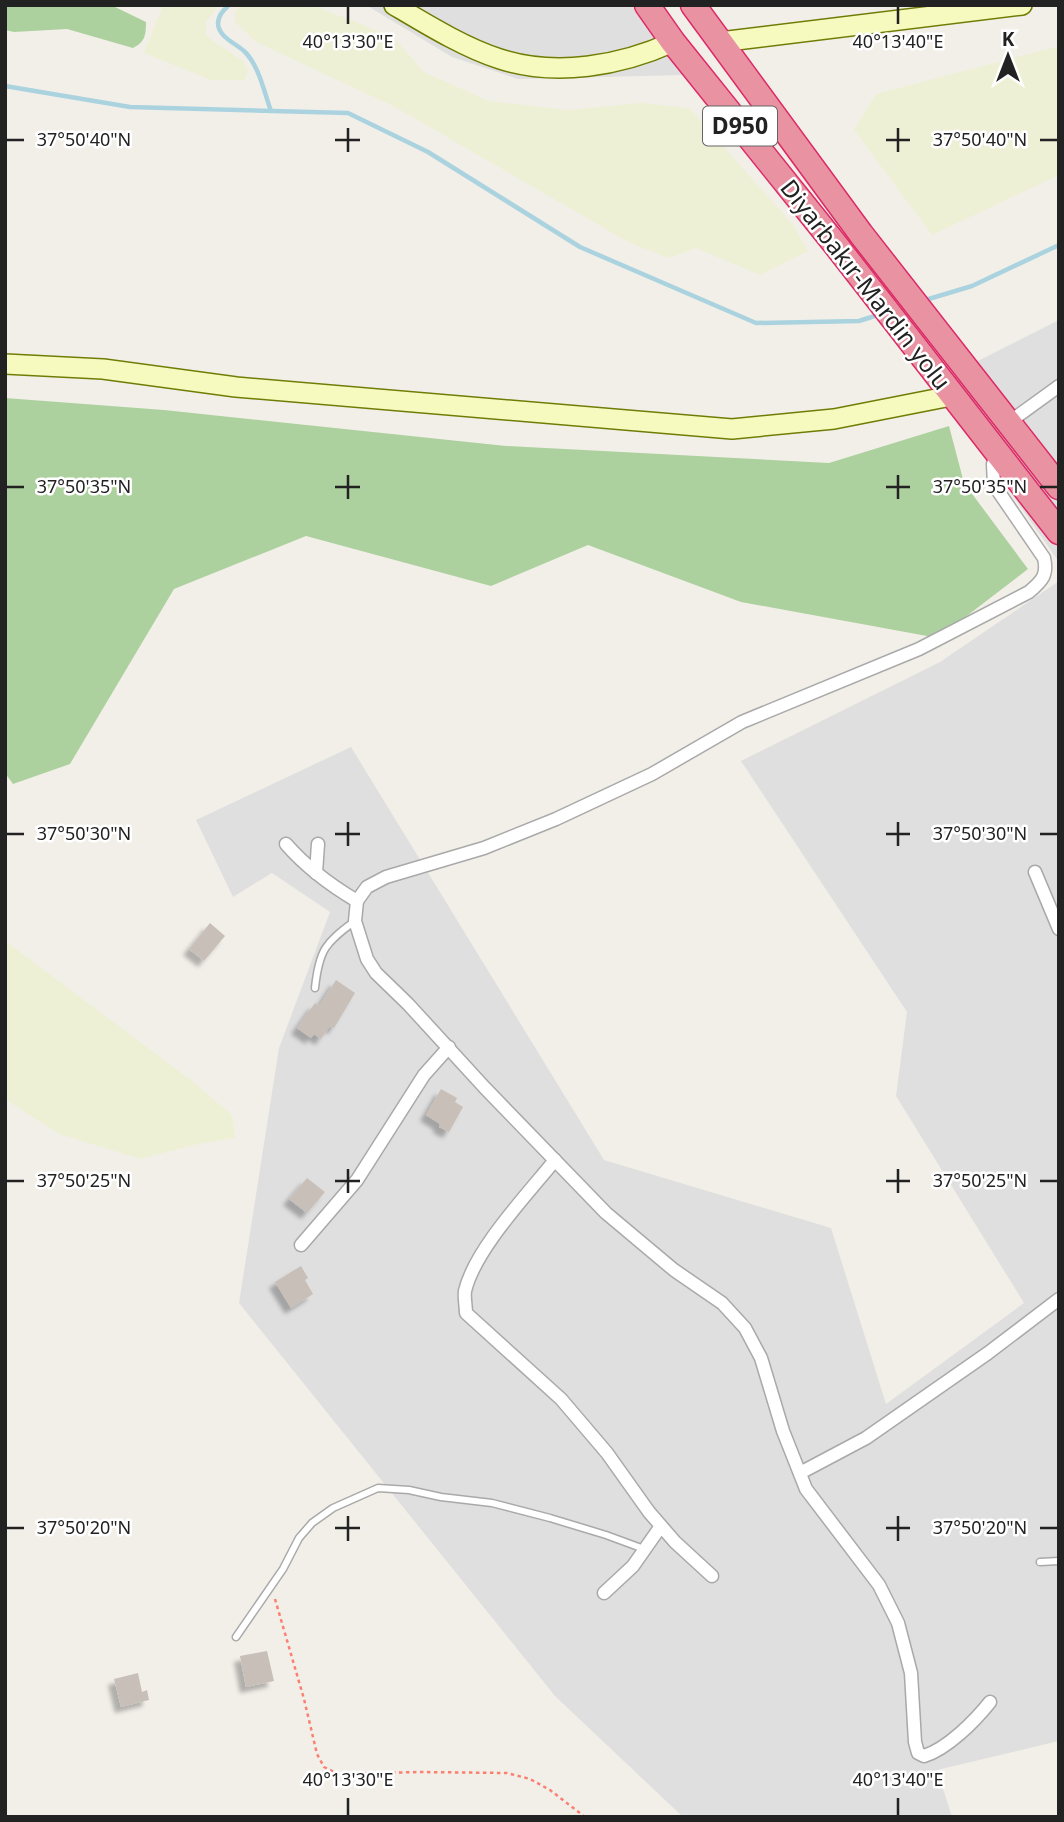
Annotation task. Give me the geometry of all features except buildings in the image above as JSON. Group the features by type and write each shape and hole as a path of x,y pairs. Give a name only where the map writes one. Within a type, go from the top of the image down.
{"highway":[{"name":"Diyarbakır-Mardin yolu","path":"647,5 673,42 1059,531"},
{"name":"Diyarbakır-Mardin yolu","path":"693,5 861,234 1059,487"}],"street":[{"path":"394,5 434,28 500,59 548,67 602,66 642,56 673,42"},
{"path":"720,42 1022,5"},
{"path":"5,364 103,369 236,387 732,429 834,419 949,391"},
{"path":"1008,423 1059,386"},
{"path":"990,1702 977,1718 933,1753 924,1756 918,1753 911,1673 898,1623 878,1585 806,1489 783,1431 761,1358 745,1328 722,1303 674,1270 606,1213 555,1160 376,973 367,959 355,921 357,901 367,887 386,877 484,849 556,819 652,774 742,722 919,649 1029,592 1044,580 1044,558 994,485 993,464 996,453"},
{"path":"286,844 334,888 357,901"},
{"path":"316,873 318,844"},
{"path":"1035,872 1055,908 1059,929"},
{"path":"301,1245 357,1180 424,1075 449,1047"},
{"path":"555,1160 493,1239 473,1270 464,1294 466,1313 561,1399 607,1453 661,1526 712,1576"},
{"path":"800,1473 866,1438 988,1353 1059,1299"},
{"path":"604,1593 633,1566 661,1526"}],"lane":[{"path":"315,988 320,957 331,938 355,921"},
{"path":"236,1637 283,1569 299,1538 312,1523 333,1508 378,1488 492,1503 606,1535 646,1550"},
{"path":"1041,1562 1059,1561"}],"path":[{"path":"271,1586 317,1754 324,1767 338,1774 507,1773 530,1779 550,1790 585,1817"}],"shaded area":[{"path":"366,5 631,5 683,75 518,79 452,57"},
{"path":"1059,320 1059,562 934,383"},
{"path":"1059,581 1059,1741 937,1770 952,1817 683,1817 555,1696 239,1303 279,1048 330,912 272,873 233,897 196,820 351,747 604,1160 831,1228 886,1404 1024,1303 896,1096 907,1012 741,761 940,662"}],"green space":[{"path":"5,5 111,5 146,22 145,34 142,41 133,48 67,29 14,32 5,30"},
{"path":"163,5 219,5 206,22 206,36 243,61 248,70 245,80 211,80 144,53"},
{"path":"241,5 310,5 349,19 394,38 424,72 489,101 568,110 641,103 689,108 794,226 808,251 760,275 696,248 669,258 630,243 395,107 256,42 235,22 236,11"},
{"path":"1059,46 1059,175 932,235 854,130 876,94"},
{"path":"5,398 164,410 506,446 829,463 949,426 964,483 1028,569 938,638 741,602 588,545 491,586 306,536 174,589 70,764 13,784 5,773"},
{"path":"5,941 192,1081 232,1115 235,1138 198,1144 140,1159 59,1134 5,1099"}],"waterway":[{"path":"229,5 219,18 219,29 244,51 254,64 271,111"},
{"path":"5,86 130,107 348,113 428,152 580,247 756,323 859,321 881,314"},
{"path":"922,301 972,286 1059,245"}]}
